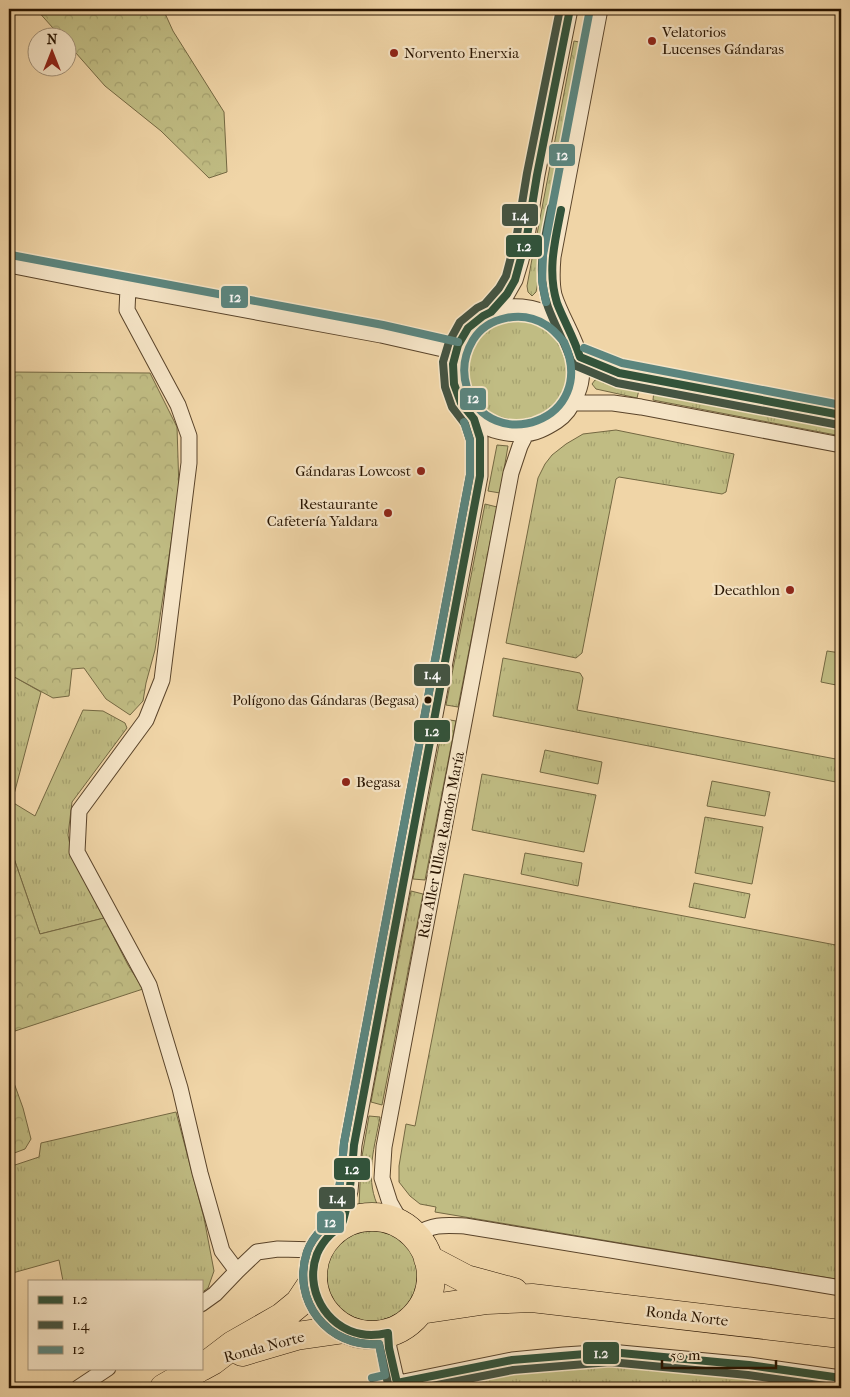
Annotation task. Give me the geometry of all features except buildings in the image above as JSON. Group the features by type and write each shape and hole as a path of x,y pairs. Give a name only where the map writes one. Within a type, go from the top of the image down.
{"highway":[{"name":"Ronda Norte","path":"372,1217 388,1219 408,1230 423,1246 431,1272 430,1286 420,1310 400,1328 388,1333 366,1335 345,1329 330,1317 318,1301 313,1282 314,1266 319,1250 328,1236 341,1226 356,1219 372,1217"},
{"name":"Ronda Norte","path":"428,1259 466,1279 532,1298"},
{"name":"Ronda Norte","path":"204,1365 233,1345 282,1316 299,1303 313,1282"},
{"name":"Ronda Norte","path":"420,1310 487,1300 532,1298 841,1334"},
{"name":"Ronda Norte","path":"204,1365 296,1336 345,1329"},
{"name":"Ronda Norte","path":"164,1388 195,1370"}],"street":[{"name":"Rúa Aller Ulloa Ramón María","path":"491,312 507,294 515,280 521,260 570,9"},
{"name":"Rúa Aller Ulloa Ramón María","path":"570,334 555,318 534,308 512,306 483,316 468,328 456,352 453,364 454,384 461,403 474,419 490,429 508,434 526,434 545,429 561,418 573,404 579,389 582,373 580,357 554,294 552,257 600,9"},
{"path":"9,264 381,335 456,352"},
{"path":"128,288 127,310 178,405 189,436 189,464 162,680 146,720 79,811 77,852 149,985 180,1088 200,1173 222,1251 237,1271"},
{"path":"580,357 619,373 841,415"},
{"path":"573,404 613,403 642,407 841,445"},
{"name":"Rúa Aller Ulloa Ramón María","path":"341,1226 350,1191 354,1145 480,476 480,438 474,419"},
{"name":"Rúa Aller Ulloa Ramón María","path":"408,1230 390,1203 382,1178 384,1147 507,492 511,473 526,434"},
{"path":"408,1230 446,1225 465,1226 841,1288"},
{"path":"202,1303 215,1294 257,1252 278,1249 319,1250"},
{"path":"388,1333 389,1348 397,1383"},
{"path":"374,1388 512,1360 610,1352 749,1365 841,1378"},
{"path":"78,1388 105,1370"}],"green space":[{"path":"36,9 163,9 173,31 224,112 227,172 209,178 161,131 105,86 78,55 78,28 53,28"},
{"path":"574,41 584,43 548,236 537,234"},
{"path":"534,248 545,250 536,292 532,296 528,292 527,286"},
{"path":"516,314 536,318 554,329 565,347 569,367 565,387 554,405 536,416 516,420 496,416 478,405 467,387 463,367 467,347 478,329 496,318"},
{"path":"9,372 150,373 177,427 179,490 155,650 143,701 130,715 106,699 84,668 72,669 69,696 53,698 9,674"},
{"path":"598,379 640,386 637,398 596,389 592,384"},
{"path":"654,390 841,425 841,436 653,400"},
{"path":"616,430 734,454 726,492 722,494 619,477 616,479 582,653 576,658 506,643 538,478 545,464 552,455 583,434"},
{"path":"497,445 508,446 500,493 488,491"},
{"path":"485,504 497,507 458,707 446,705"},
{"path":"827,651 841,653 841,686 821,682"},
{"path":"503,658 580,673 583,678 577,710 841,760 841,783 493,716"},
{"path":"9,674 41,692 12,802 35,816 83,710 103,711 125,723 127,728 72,802 68,835 73,860 104,918 40,934 9,844"},
{"path":"444,719 456,721 425,880 413,879"},
{"path":"545,750 602,762 598,784 540,772"},
{"path":"482,774 596,795 584,852 472,830"},
{"path":"712,781 770,792 765,816 707,806"},
{"path":"705,817 763,827 752,884 695,873"},
{"path":"9,844 40,934 104,918 128,965 143,989 9,1033 9,1003 14,999 9,985"},
{"path":"525,853 582,863 578,886 521,874"},
{"path":"464,874 841,946 841,1280 435,1212 436,1207 420,1204 410,1196 399,1182 399,1166 406,1124 415,1126"},
{"path":"694,883 750,894 745,918 689,907"},
{"path":"411,891 423,894 382,1105 371,1102"},
{"path":"9,1069 23,1108 31,1139 25,1149 9,1155"},
{"path":"176,1112 204,1218 214,1271 208,1288 202,1292 202,1280 63,1280 59,1260 9,1274 9,1167 39,1157 41,1143"},
{"path":"369,1116 380,1117 371,1172 373,1193 377,1204 359,1205 361,1162"},
{"path":"372,1227 390,1230 405,1241 416,1256 419,1274 416,1292 405,1307 390,1318 372,1321 354,1318 339,1307 328,1292 325,1274 328,1256 339,1241 354,1230"},
{"path":"599,1361 717,1371 841,1388 433,1388 433,1386 479,1375"}],"transit line":[{"name":"1.4","path":"389,1388 379,1344 361,1343 344,1338 330,1330 318,1318 309,1304 304,1288 303,1270 310,1245 333,1218 340,1184 344,1143 470,475 470,440 465,424 452,407 445,387 443,362 449,342 460,322 485,304 499,288 506,276 517,234 527,173 560,9"},
{"name":"1.2","path":"570,9 537,175 527,236 515,280 507,294 491,312 468,328 458,345 453,364 454,384 461,403 474,419 480,438 480,476 354,1145 347,1202 342,1223 326,1239 317,1254 313,1280 321,1304 328,1315 337,1323 348,1330 361,1334 378,1335 388,1333 389,1348 397,1383 512,1360 610,1352 749,1365 841,1378"},
{"name":"12","path":"546,302 542,281 543,255 590,9"},
{"name":"1.4","path":"551,208 542,258 542,282 548,307 574,365 617,383 839,425"},
{"name":"1.2","path":"561,210 553,256 554,291 557,303 580,357 619,373 841,415"},
{"name":"12","path":"11,255 383,325 458,342"},
{"name":"12","path":"563,341 549,327 537,320 517,317 506,318 488,325 473,340 466,358 464,370 467,388 479,409 496,421 517,424 537,421 555,410 567,392 571,370 564,342"},
{"name":"12","path":"584,348 622,363 841,405"},
{"name":"12","path":"372,1378 385,1375 379,1344 361,1343 344,1338 330,1330 318,1318 309,1304 304,1288 303,1270 310,1245 333,1219 339,1192 344,1143 470,475 470,440 464,422"},
{"name":"1.4","path":"422,1388 513,1370 610,1362 748,1375 840,1388"}],"place":[{"name":"Velatorios Lucenses Gándaras","path":"652,41"},
{"name":"Norvento Enerxia","path":"394,53"},
{"name":"Gándaras Lowcost","path":"421,471"},
{"name":"Restaurante Cafetería Yaldara","path":"388,513"},
{"name":"Decathlon","path":"790,590"},
{"name":"Polígono das Gándaras (Begasa)","path":"428,700"},
{"name":"Begasa","path":"346,782"}]}
